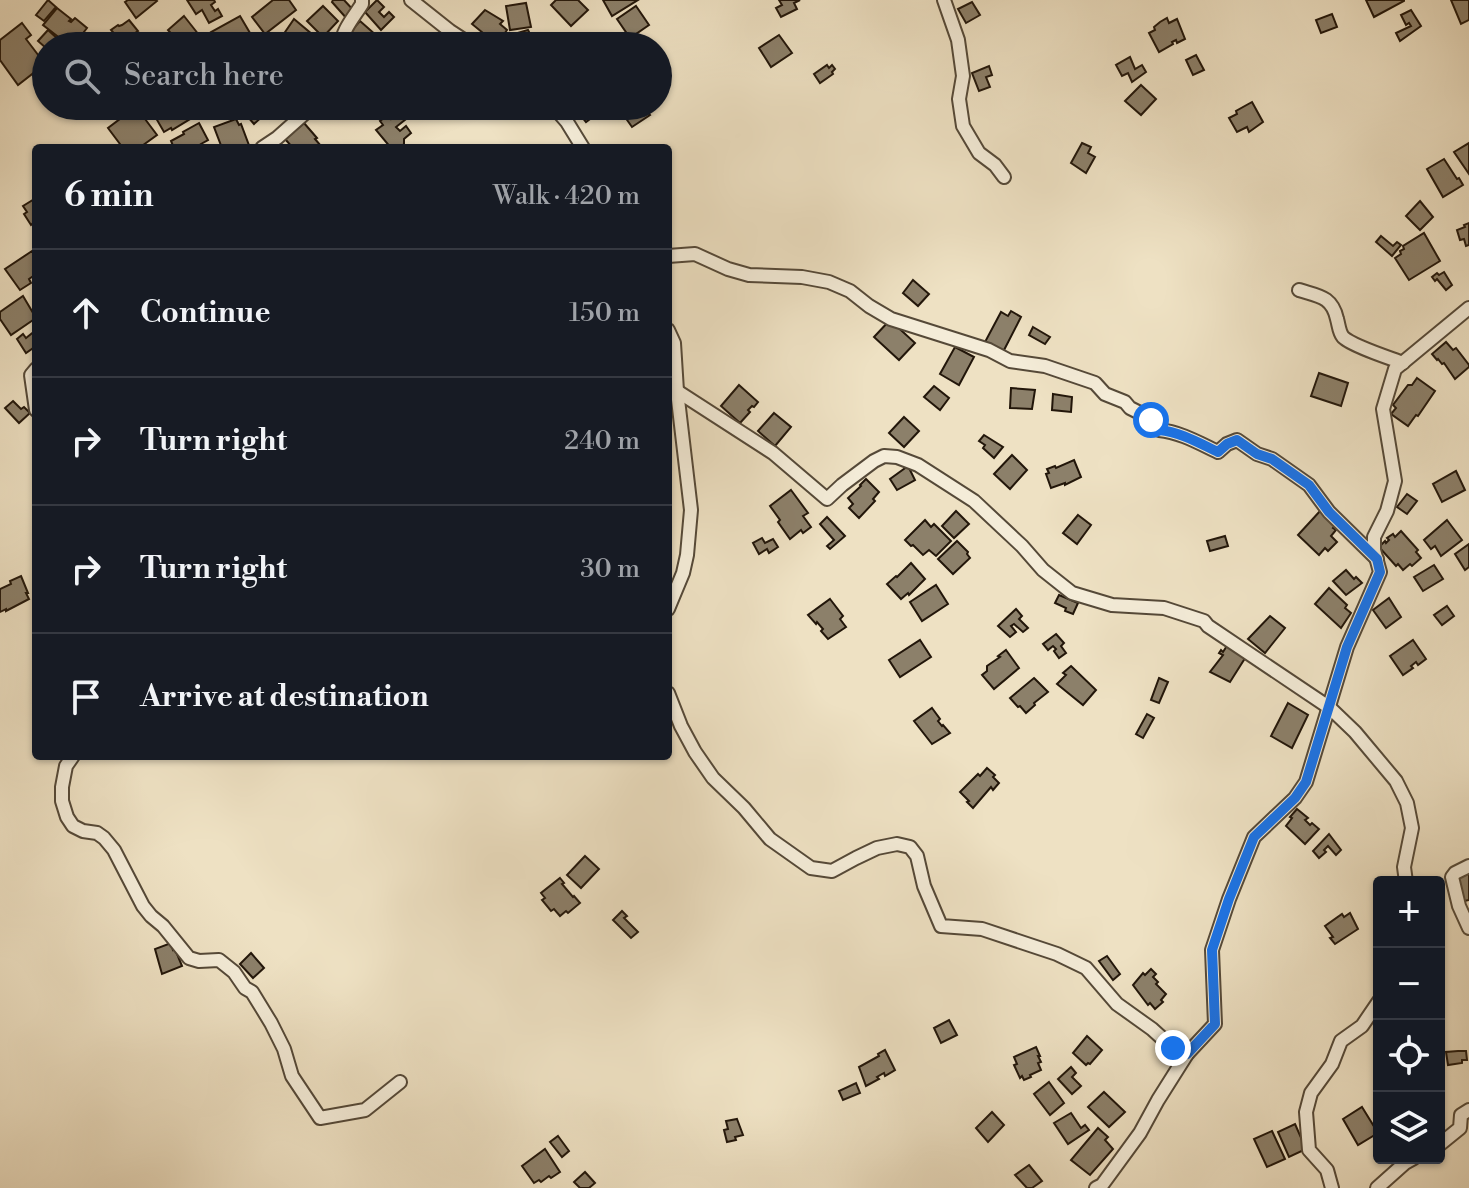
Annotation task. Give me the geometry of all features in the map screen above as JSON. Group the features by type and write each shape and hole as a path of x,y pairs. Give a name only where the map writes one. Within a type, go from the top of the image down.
{"street":[{"path":"344,32 362,0"},
{"path":"411,0 452,32"},
{"path":"944,0 958,40 963,76 959,99 963,126 979,153 995,165 1004,177"},
{"path":"268,144 297,120"},
{"path":"565,120 581,144"},
{"path":"672,256 695,254 749,275 802,277 829,282 850,291 891,319 989,350 1010,361 1045,366 1095,383 1105,394 1125,402 1143,418 1151,420 1159,430 1189,438 1218,452 1237,440 1257,454 1272,459 1309,485 1329,512 1377,559"},
{"path":"1299,290 1330,302 1339,331 1348,341 1403,363"},
{"path":"1096,1188 1102,1185 1140,1133 1187,1054 1215,1024 1212,950 1229,899 1254,837 1295,798 1306,782 1347,647 1380,572 1374,537 1387,511 1395,481 1383,409 1395,369 1469,308"},
{"path":"672,339 691,510 687,555 672,599"},
{"path":"677,391 773,453 827,499 874,461 884,456 897,457 918,465 974,501 1043,570 1072,593 1112,605 1164,608 1204,621 1330,708 1355,732 1396,781 1407,803 1412,828 1404,867 1405,876"},
{"path":"672,703 695,752 713,778 770,839 811,868 832,871 877,848 897,844 910,847 917,856 924,886 941,926 982,929 1057,954 1086,968 1117,1004 1173,1048 1187,1054"},
{"path":"70,760 66,766 62,801 73,826 104,838 114,850 143,906 189,958 219,960 252,992 284,1049 292,1076 320,1118 365,1110 400,1082"},
{"path":"1469,866 1452,877 1459,906 1469,928"},
{"path":"1332,1188 1327,1170 1309,1150 1306,1112 1311,1093 1332,1064 1341,1041 1362,1026 1373,1010"},
{"path":"1445,1140 1460,1128 1461,1115 1469,1110"},
{"path":"1377,1188 1404,1164"}],"building":[{"path":"48,0 56,7 44,21 36,15"},
{"path":"187,0 214,0 211,5 222,16 209,23 202,10 196,14"},
{"path":"273,0 289,0 296,10 268,32 263,32 252,17"},
{"path":"333,0 344,0 356,13 348,20"},
{"path":"377,0 384,7 379,12 384,17 389,12 394,17 381,30 365,12"},
{"path":"556,0 578,0 588,10 571,26 551,5"},
{"path":"603,0 638,0 612,16"},
{"path":"779,0 800,0 794,3 797,9 781,17 776,8 782,5"},
{"path":"1366,0 1404,0 1404,1 1374,17"},
{"path":"1451,0 1469,0 1469,20 1461,24"},
{"path":"157,1 136,18 125,2"},
{"path":"972,2 980,15 966,23 958,9"},
{"path":"526,3 531,27 510,30 506,6"},
{"path":"323,6 338,21 328,32 318,32 307,21"},
{"path":"636,6 649,25 639,32 626,32 617,19"},
{"path":"57,8 71,19 69,21 75,18 87,28 84,32 52,32 43,25"},
{"path":"485,10 503,21 500,24 507,30 482,32 472,24"},
{"path":"1411,10 1421,26 1400,41 1396,33 1411,26 1409,23 1406,25 1401,15"},
{"path":"1332,14 1337,27 1321,33 1316,20"},
{"path":"184,16 197,32 170,32 168,30"},
{"path":"240,16 249,32 211,32"},
{"path":"1167,18 1169,23 1177,19 1185,39 1172,42 1159,52 1149,33"},
{"path":"294,19 309,32 285,32"},
{"path":"129,20 138,31 111,30"},
{"path":"360,21 372,32 350,32"},
{"path":"22,23 31,35 26,39 32,47 32,74 18,85 0,60 0,40"},
{"path":"779,35 792,53 771,67 759,48"},
{"path":"1196,55 1204,70 1193,75 1186,60"},
{"path":"1130,57 1135,69 1142,65 1146,72 1132,82 1128,73 1122,76 1116,65"},
{"path":"827,65 835,69 820,83 814,74"},
{"path":"989,66 992,75 986,77 990,87 979,91 972,73"},
{"path":"1141,85 1156,99 1141,115 1125,101"},
{"path":"1252,102 1263,122 1249,132 1247,127 1237,132 1229,118"},
{"path":"119,120 146,120 157,135 145,144 120,144 108,128"},
{"path":"157,120 188,120 172,130 164,132"},
{"path":"236,120 248,144 220,144 214,127"},
{"path":"405,120 396,127 400,131 406,126 411,133 404,139 404,144 388,144 376,130 383,125 380,121"},
{"path":"627,120 642,120 632,127"},
{"path":"199,123 208,140 201,144 172,144 171,141"},
{"path":"304,123 319,144 289,144 285,139"},
{"path":"1082,143 1091,147 1088,153 1095,157 1086,173 1071,163"},
{"path":"1469,143 1469,174 1454,152"},
{"path":"1444,159 1463,185 1443,197 1427,169"},
{"path":"32,200 31,225 24,214 27,212 23,206"},
{"path":"1420,201 1433,217 1420,230 1406,216"},
{"path":"1469,223 1469,245 1466,246 1457,230"},
{"path":"1424,233 1440,261 1409,280 1395,258 1401,254 1403,246"},
{"path":"1381,236 1393,246 1397,242 1401,245 1392,256 1376,242"},
{"path":"32,251 31,283 20,290 5,269"},
{"path":"1444,272 1452,285 1446,290 1432,277"},
{"path":"913,280 929,294 918,306 903,293"},
{"path":"23,296 32,311 32,321 11,335 0,319 0,312"},
{"path":"1011,311 1021,317 1003,352 985,342 1001,312 1008,316"},
{"path":"890,320 915,343 899,360 874,337"},
{"path":"1033,327 1050,337 1045,344 1029,335"},
{"path":"32,333 32,349 26,353 17,339 23,334 26,338"},
{"path":"1446,342 1453,350 1456,348 1469,365 1455,379 1444,363 1432,354"},
{"path":"955,347 974,357 959,385 940,374"},
{"path":"1319,373 1348,383 1341,406 1311,396"},
{"path":"1417,378 1435,391 1408,426 1391,414 1396,408 1393,405"},
{"path":"739,385 758,402 740,423 721,406"},
{"path":"934,386 949,398 940,410 924,397"},
{"path":"1011,388 1035,390 1032,409 1010,408"},
{"path":"1053,394 1072,397 1071,412 1052,410"},
{"path":"13,401 30,413 19,423 5,408"},
{"path":"774,413 791,427 775,446 758,431"},
{"path":"904,417 919,431 904,447 889,433"},
{"path":"984,435 1003,447 994,458 979,441"},
{"path":"1012,455 1027,470 1010,489 994,474"},
{"path":"1074,460 1081,477 1051,488 1047,469"},
{"path":"908,466 915,480 897,490 890,479"},
{"path":"1456,471 1465,490 1442,502 1433,484"},
{"path":"866,479 879,492 859,518 849,508 853,504 848,498"},
{"path":"791,490 808,513 803,516 811,527 790,539 770,506"},
{"path":"1407,494 1417,501 1407,514 1397,507"},
{"path":"1321,510 1336,524 1331,536 1337,542 1319,555 1298,535"},
{"path":"956,511 969,524 954,538 942,526"},
{"path":"1078,515 1091,525 1077,544 1063,533"},
{"path":"827,517 845,536 830,549 827,546 834,540 820,524"},
{"path":"925,520 931,527 934,524 951,541 936,556 929,550 923,555 905,540"},
{"path":"1447,520 1462,540 1441,556 1435,546 1431,549 1424,540"},
{"path":"1401,531 1421,558 1403,570 1379,547 1389,540 1387,538 1393,534 1395,537"},
{"path":"1225,536 1228,546 1210,551 1207,541"},
{"path":"762,538 765,543 773,539 778,547 769,553 767,549 759,554 753,543"},
{"path":"957,541 970,558 953,574 938,559"},
{"path":"1469,544 1469,567 1465,570 1455,554"},
{"path":"911,563 925,579 901,599 887,584"},
{"path":"1434,565 1443,579 1423,591 1414,577"},
{"path":"1346,570 1362,583 1346,595 1333,581"},
{"path":"21,576 29,599 0,612 0,589"},
{"path":"936,585 948,604 922,621 910,602"},
{"path":"1329,588 1351,613 1341,628 1315,604"},
{"path":"1059,595 1078,603 1073,614 1055,603"},
{"path":"1389,598 1401,617 1386,628 1373,610"},
{"path":"830,599 843,616 840,619 846,627 828,639 821,631 823,629 808,615"},
{"path":"1447,606 1454,616 1442,625 1434,615"},
{"path":"1016,609 1022,616 1019,619 1028,628 1023,632 1014,624 1011,626 1016,632 1010,637 998,626"},
{"path":"1270,616 1285,628 1265,653 1248,639"},
{"path":"1056,634 1064,643 1061,646 1066,653 1059,658 1053,646 1048,650 1043,644"},
{"path":"920,640 931,657 900,677 889,660"},
{"path":"1413,640 1426,659 1418,665 1416,662 1403,675 1390,656"},
{"path":"1228,644 1247,655 1230,682 1210,672 1223,655 1219,653"},
{"path":"1006,650 1019,668 994,689 982,675 987,671 987,666"},
{"path":"1071,666 1096,690 1083,705 1057,684"},
{"path":"1034,678 1048,692 1026,713 1010,698"},
{"path":"1159,678 1168,682 1159,703 1151,700"},
{"path":"1288,703 1308,715 1292,748 1271,736"},
{"path":"932,708 940,719 938,721 950,733 932,744 914,721"},
{"path":"1147,714 1154,718 1143,738 1136,734"},
{"path":"987,768 999,783 993,790 991,787 973,808 960,792"},
{"path":"1297,809 1308,818 1305,820 1310,825 1312,823 1319,829 1305,844 1286,826"},
{"path":"1329,834 1341,850 1336,855 1328,846 1319,858 1313,851"},
{"path":"585,856 599,869 581,888 567,875"},
{"path":"1469,873 1469,900 1459,902 1454,875"},
{"path":"560,878 580,903 560,916 554,909 551,911 542,900 545,898 541,893"},
{"path":"622,911 627,916 624,918 638,932 631,938 613,920"},
{"path":"1350,913 1358,929 1335,944 1325,926 1342,914 1344,917"},
{"path":"171,943 182,966 162,974 155,949"},
{"path":"251,953 264,968 253,978 240,964"},
{"path":"1107,956 1120,974 1113,980 1099,961"},
{"path":"1151,969 1156,974 1153,977 1158,982 1156,984 1166,994 1155,1009 1150,1003 1148,1005 1133,985"},
{"path":"949,1020 957,1035 941,1043 934,1028"},
{"path":"1087,1036 1102,1050 1086,1065 1073,1053"},
{"path":"1036,1047 1041,1070 1024,1080 1014,1065 1017,1064 1014,1057"},
{"path":"885,1050 895,1070 885,1076 884,1073 866,1086 859,1067"},
{"path":"1466,1051 1467,1060 1448,1065 1446,1052"},
{"path":"1071,1067 1076,1073 1072,1077 1081,1086 1072,1094 1058,1079"},
{"path":"1049,1082 1064,1103 1050,1115 1034,1094"},
{"path":"856,1083 860,1093 843,1100 839,1091"},
{"path":"1104,1092 1125,1112 1109,1127 1088,1107"},
{"path":"1362,1107 1373,1125 1373,1136 1358,1145 1343,1119"},
{"path":"992,1112 1004,1125 988,1142 976,1128"},
{"path":"1071,1113 1081,1128 1085,1125 1089,1130 1068,1144 1054,1123"},
{"path":"737,1119 743,1135 727,1142 724,1130 728,1129 726,1121"},
{"path":"1295,1124 1306,1149 1289,1157 1278,1132"},
{"path":"1098,1128 1108,1137 1105,1140 1113,1149 1090,1175 1071,1160"},
{"path":"1272,1131 1285,1159 1267,1167 1254,1139"},
{"path":"558,1136 569,1151 562,1157 550,1142"},
{"path":"545,1149 560,1172 534,1183 522,1166"},
{"path":"1029,1165 1042,1181 1032,1188 1027,1188 1015,1175"},
{"path":"585,1172 595,1183 589,1188 580,1188 574,1182"}],"route":[{"path":"1151,420 1159,430 1189,438 1218,452 1230,441 1237,440 1257,454 1272,459 1309,485 1329,512 1377,559 1380,572 1347,647 1306,782 1295,798 1254,837 1229,899 1212,950 1215,1024 1187,1054 1173,1048"}]}
